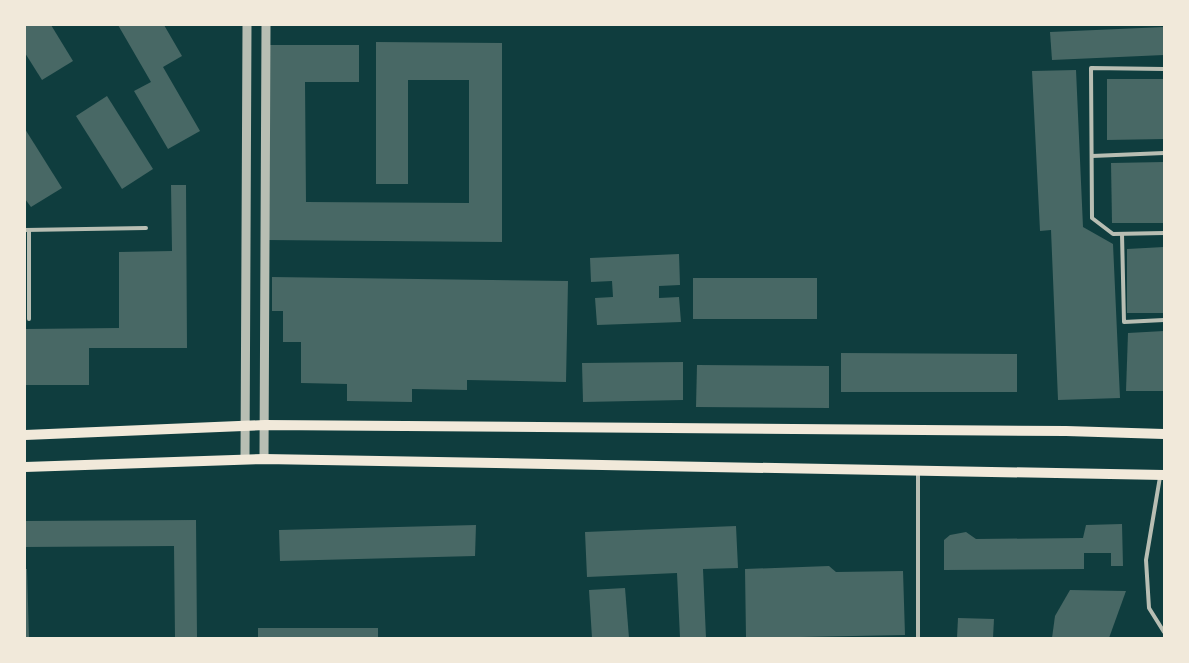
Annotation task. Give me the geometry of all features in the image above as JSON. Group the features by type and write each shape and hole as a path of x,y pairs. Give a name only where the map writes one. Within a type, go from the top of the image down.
{"main road":[{"path":"25,435 265,425 1046,430 1164,434"},
{"path":"25,466 264,459 1162,475"}],"street":[{"path":"245,459 247,426 247,25"},
{"path":"264,459 266,25"}],"lane":[{"path":"1164,69 1091,68 1092,218 1113,234 1164,233"},
{"path":"1092,156 1164,153"},
{"path":"29,319 27,230 146,228"},
{"path":"1122,234 1124,322 1164,320"},
{"path":"918,471 918,638"},
{"path":"1162,475 1146,560 1149,608 1164,632"}],"building":[{"path":"25,25 51,25 73,61 42,80 25,53"},
{"path":"118,25 164,25 182,56 163,67 200,131 168,149 134,91 151,82"},
{"path":"1164,27 1164,55 1052,60 1050,32"},
{"path":"376,42 502,43 502,242 266,240 266,45 359,45 359,82 305,82 306,202 469,203 469,80 408,80 408,184 376,184"},
{"path":"1076,70 1083,227 1113,244 1120,398 1058,400 1051,230 1040,231 1032,71"},
{"path":"1107,79 1164,79 1164,139 1107,140"},
{"path":"107,96 153,169 122,189 76,116"},
{"path":"25,129 62,188 31,207 25,199"},
{"path":"1164,162 1164,223 1112,223 1111,163"},
{"path":"171,185 186,185 187,348 89,348 89,385 25,385 25,329 119,328 119,252 172,251"},
{"path":"1164,247 1164,313 1127,313 1127,249"},
{"path":"679,254 680,285 659,286 659,298 679,297 681,322 597,325 595,298 613,297 612,281 591,282 590,258"},
{"path":"272,277 568,281 566,382 467,380 467,390 412,389 412,402 347,401 347,384 301,383 301,342 283,342 283,311 272,311"},
{"path":"693,278 817,278 817,319 693,319"},
{"path":"1164,331 1164,391 1126,391 1128,333"},
{"path":"841,353 1017,354 1017,392 841,392"},
{"path":"683,362 683,400 583,402 582,363"},
{"path":"697,365 829,366 829,408 696,407"},
{"path":"196,520 197,638 175,638 174,546 25,547 25,521"},
{"path":"1122,524 1123,566 1111,566 1111,553 1084,553 1084,569 944,570 944,540 950,535 966,532 976,539 1083,538 1086,525"},
{"path":"476,525 475,556 280,561 279,530"},
{"path":"736,526 738,568 703,569 706,638 680,638 677,573 587,577 585,532"},
{"path":"829,566 836,572 903,571 905,635 746,638 745,569"},
{"path":"25,569 27,569 29,638 25,638"},
{"path":"625,588 629,638 592,638 589,590"},
{"path":"1070,590 1126,591 1109,638 1052,638 1055,616"},
{"path":"958,618 994,619 993,638 957,638"},
{"path":"258,628 378,628 378,638 258,638"}]}
